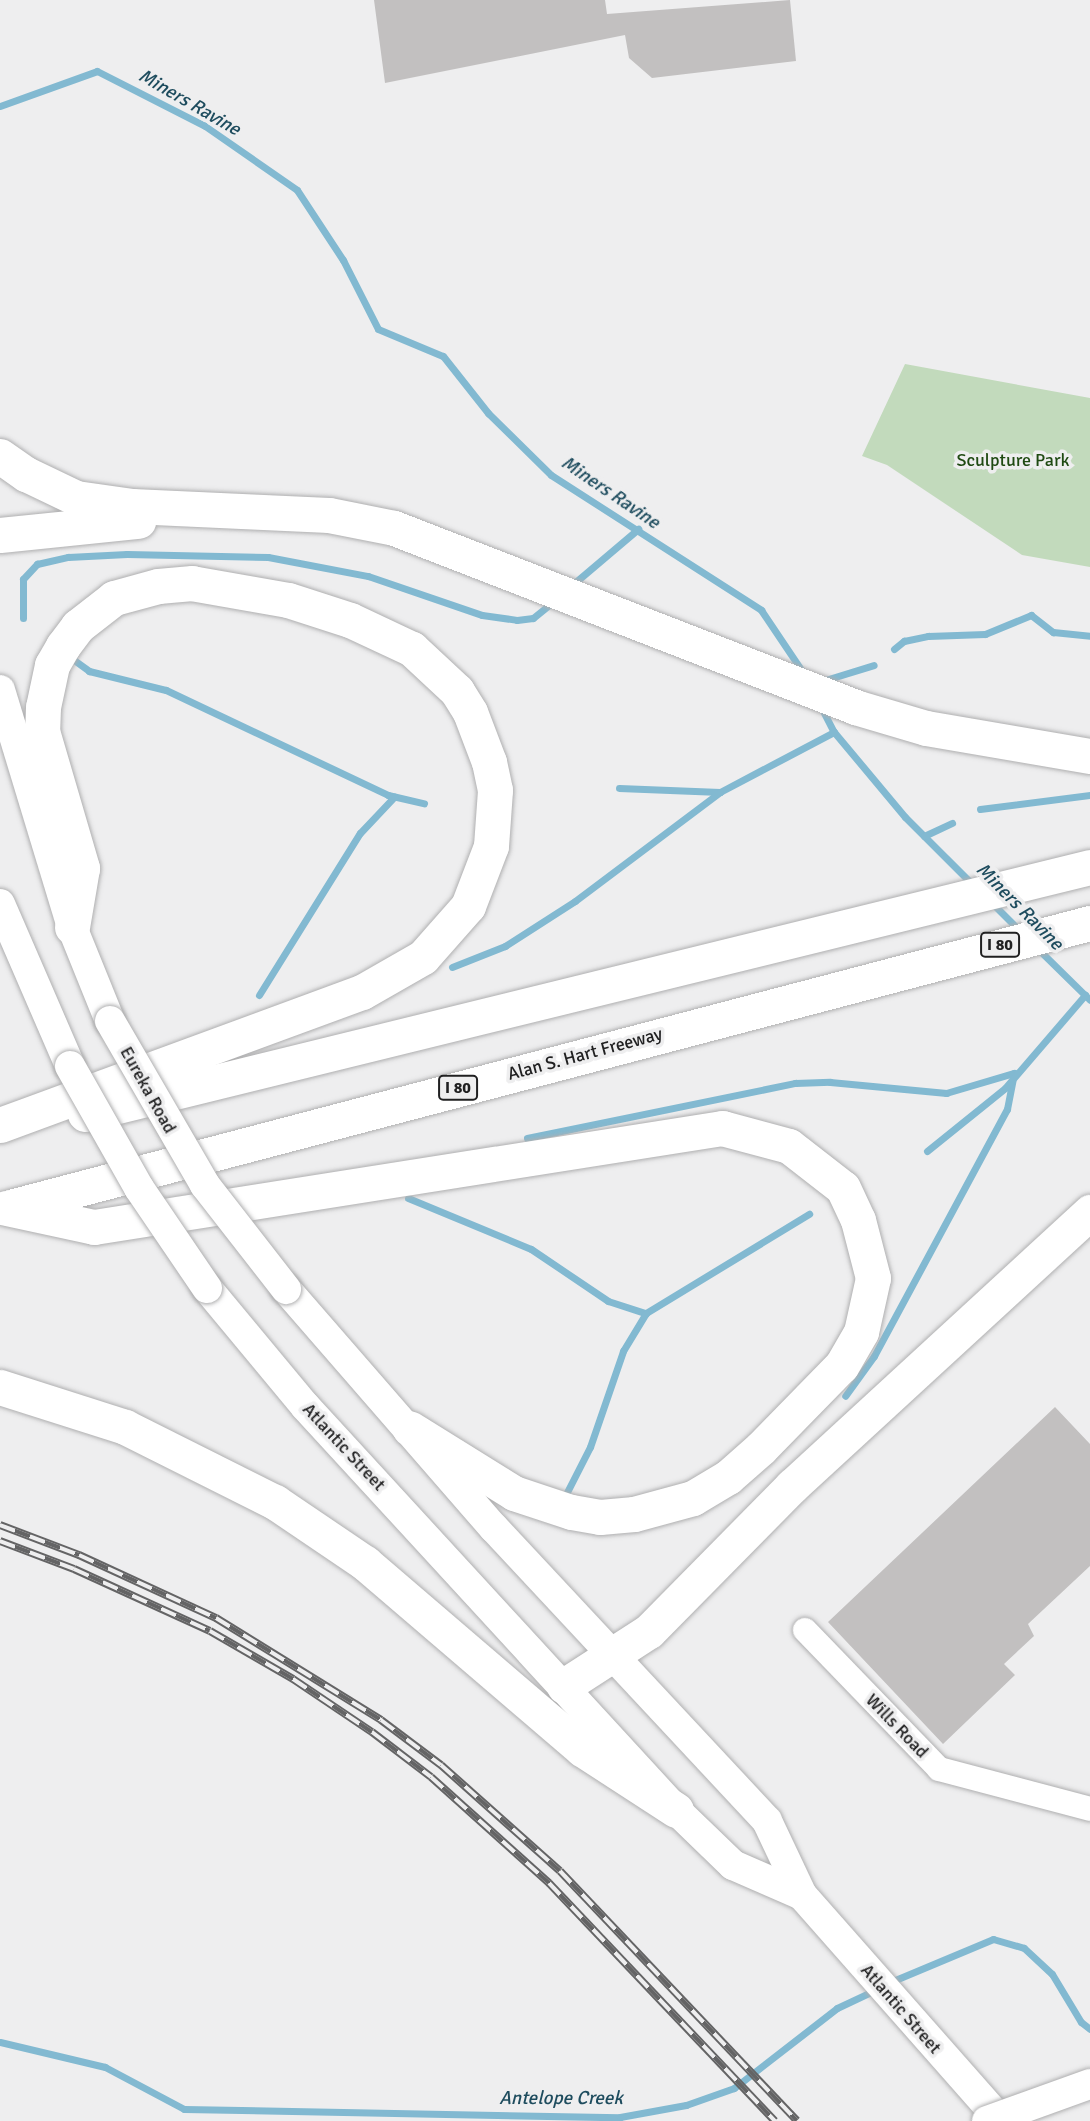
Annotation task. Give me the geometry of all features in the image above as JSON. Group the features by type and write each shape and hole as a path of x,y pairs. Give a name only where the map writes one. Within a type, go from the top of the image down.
{"highway":[{"path":"0,456 26,474 76,498 132,506 329,515 394,528 855,707 1007,745 1090,756"},
{"path":"0,535 242,509"},
{"path":"0,1125 362,992 423,957 468,906 491,846 495,790 489,762 470,712 457,691 412,649 350,620 288,600 192,583 158,586 114,598 78,626 63,646 52,665 43,707 42,731 82,868 72,927"},
{"path":"0,1135 1090,867"},
{"name":"Alan S. Hart Freeway","path":"3,1209 1090,923"},
{"path":"3,1209 94,1227 722,1128 789,1146 843,1188 858,1220 873,1278 861,1332 841,1366 761,1448 727,1477 693,1498 634,1514 600,1517 571,1512 514,1493 409,1428"},
{"path":"564,1686 649,1631 792,1486 1090,1212"},
{"path":"0,1387 125,1427 275,1502 365,1563 582,1749 676,1810"}],"main road":[{"name":"Eureka Road","path":"0,690 72,927 110,1021 169,1128 205,1185 286,1289 409,1428"},
{"name":"Atlantic Street","path":"0,904 34,991 106,1135 207,1288 305,1406 676,1810 733,1865 802,1895"},
{"name":"Atlantic Street","path":"409,1428 494,1528 614,1654 766,1821 802,1895 1001,2121"},
{"path":"987,2121 1090,2084"}],"street":[{"name":"Wills Road","path":"805,1630 939,1769 1090,1809"}],"green space":[{"name":"Sculpture Park","path":"905,364 1090,398 1090,567 1022,555 887,465 862,456"}],"building":[{"path":"374,0 605,0 607,14 790,0 796,61 652,78 629,58 625,35 385,83"},
{"path":"1055,1407 1090,1444 1090,1566 1028,1624 1034,1636 1004,1664 1015,1675 943,1744 828,1622"}],"waterway":[{"name":"Miners Ravine","path":"0,106 97,71 205,126 297,190 343,260 378,329 443,356 488,413 551,475 761,610 804,674"},
{"path":"572,585 638,529"},
{"path":"23,618 23,579 37,564 68,557 127,554 268,557 368,576 482,615 517,620 533,618 553,602"},
{"path":"894,649 904,641 928,636 985,634 1031,615 1053,632 1090,636"},
{"path":"74,660 89,671 166,690 388,795 424,803"},
{"path":"822,681 874,665"},
{"name":"Miners Ravine","path":"821,707 834,732 905,817 974,886"},
{"path":"619,788 720,792 834,732"},
{"path":"452,967 505,946 575,901 720,792"},
{"path":"980,809 1090,795"},
{"path":"259,995 360,833 394,797"},
{"path":"924,836 952,823"},
{"name":"Miners Ravine","path":"990,901 1019,930"},
{"name":"Miners Ravine","path":"1037,948 1090,1000"},
{"path":"927,1151 1005,1088 1085,995"},
{"path":"527,1138 795,1083 830,1082 946,1093 1014,1073 1007,1109 874,1356 845,1396"},
{"path":"408,1198 531,1249 608,1301 646,1313 809,1214"},
{"path":"565,1496 590,1447 623,1351 646,1313"},
{"name":"Antelope Creek","path":"888,1983 993,1939 1024,1948 1052,1974 1081,2022 1090,2029"},
{"name":"Antelope Creek","path":"0,2042 105,2067 184,2109 620,2117 686,2105 734,2088 837,2008 875,1990"}],"railway":[{"path":"0,1525 79,1555 216,1618 381,1720 441,1765 560,1871 797,2121"},
{"path":"0,1541 74,1569 210,1631 293,1679 372,1732 431,1777 549,1883 775,2121"}]}
